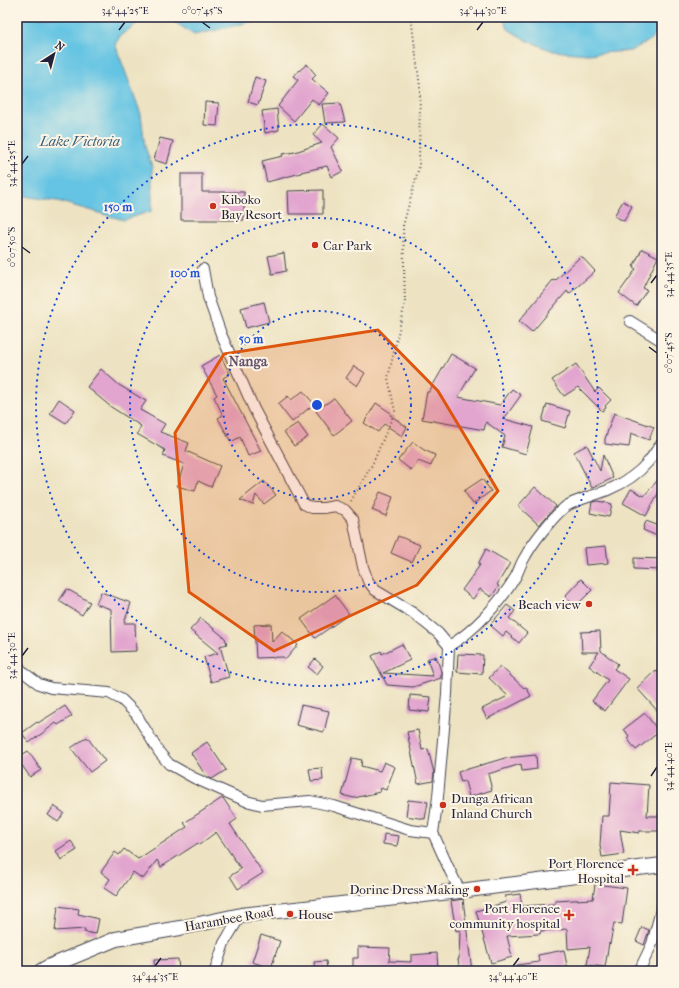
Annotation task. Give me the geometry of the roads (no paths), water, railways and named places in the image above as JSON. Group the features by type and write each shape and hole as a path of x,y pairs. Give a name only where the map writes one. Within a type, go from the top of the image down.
{"main road":[{"name":"Harambee Road","path":"41,971 116,939 180,928 241,915 460,891 662,865"}],"street":[{"path":"204,269 208,297 221,334 254,409 304,504 312,508 335,506 345,510 353,519 363,567 368,580 375,590 413,613 438,633 449,646 447,694 438,797 433,833 460,891"},
{"path":"630,321 662,340"},
{"path":"449,646 460,640 502,598 516,576 525,557 540,536 566,506 609,489 634,475 647,463 662,443"},
{"path":"17,664 24,672 39,684 51,688 109,693 122,700 136,714 159,752 169,764 194,778 246,801 262,805 310,801 334,806 410,830 433,833"},
{"path":"639,971 652,944 662,906"},
{"path":"215,971 224,942 241,915"}],"water":[{"name":"Lake Victoria","path":"17,17 146,17 121,35 115,44 141,114 145,147 152,166 152,211 124,220 57,201 17,195"},
{"path":"162,17 270,17 194,35 176,23"},
{"path":"503,17 662,17 662,28 649,41 630,51 587,54 553,51 526,40 508,29"}],"place":[{"name":"Kiboko Bay Resort","path":"213,206"},
{"name":"Car Park","path":"315,245"},
{"name":"Beach view","path":"589,604"},
{"name":"Dunga African Inland Church","path":"443,805"},
{"name":"Port Florence Hospital","path":"633,870"},
{"name":"Dorine Dress Making","path":"477,889"},
{"name":"House","path":"290,914"},
{"name":"Port Florence community hospital","path":"569,915"}],"district":[{"name":"Nanga","path":"248,361"}]}
